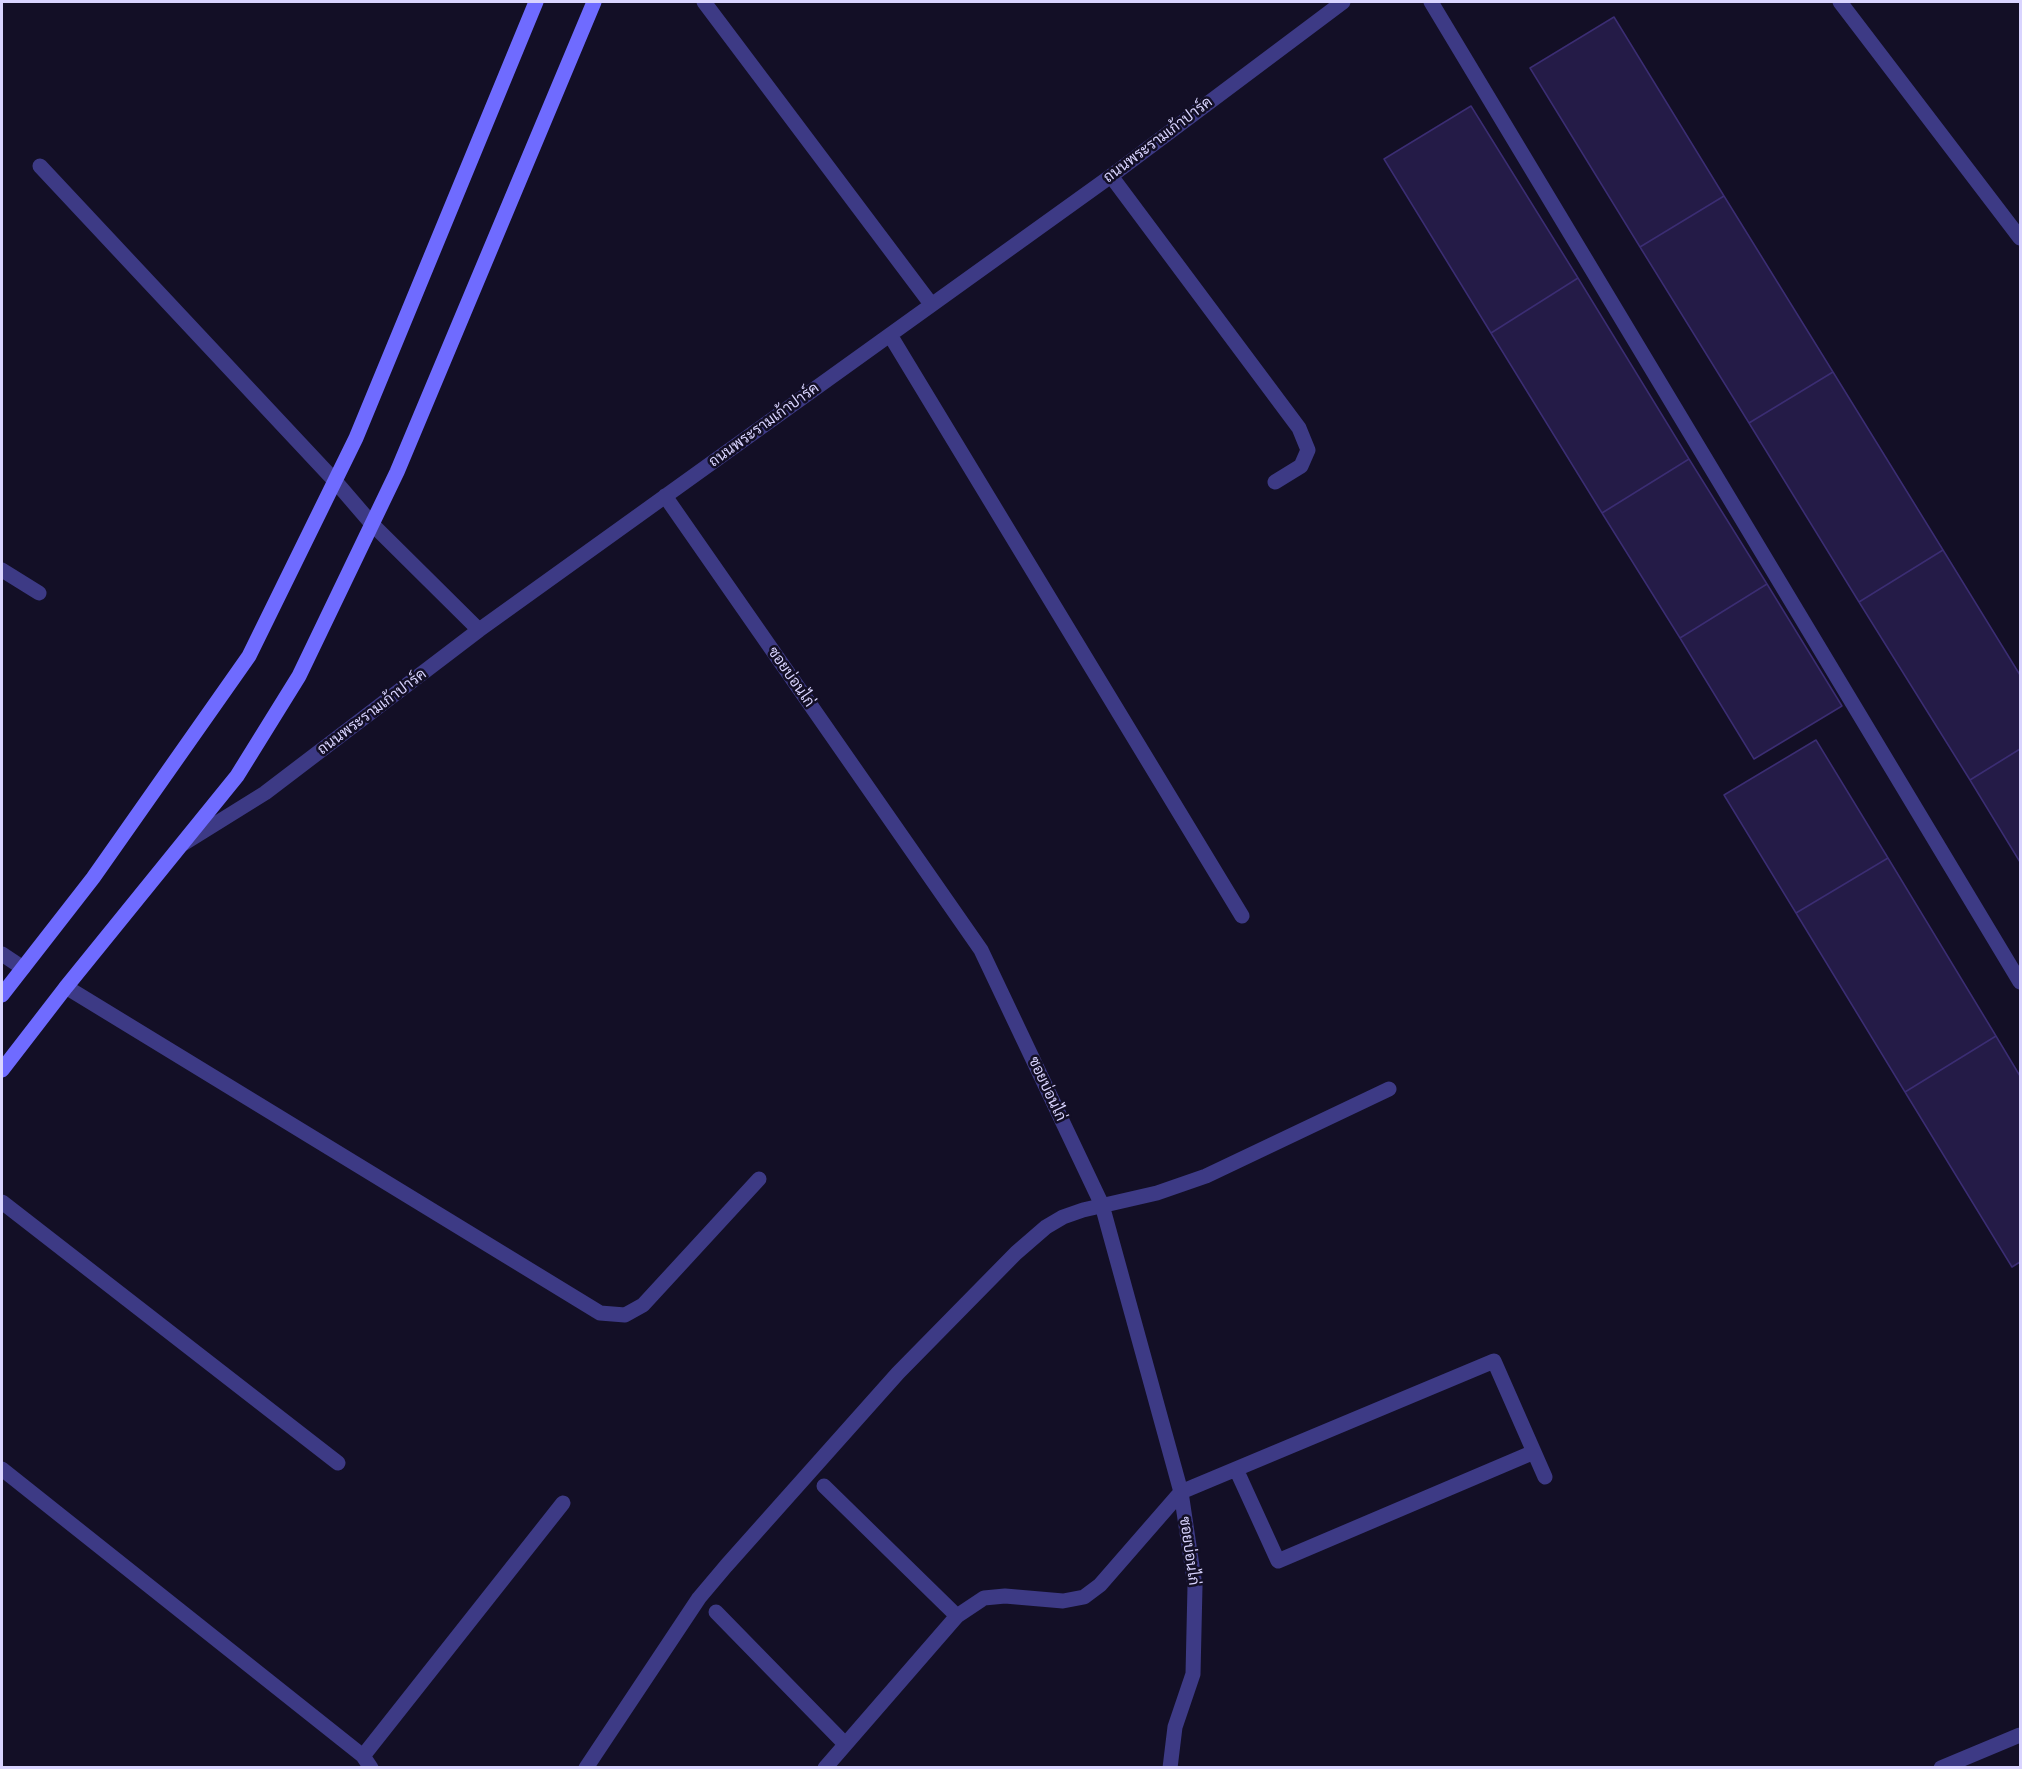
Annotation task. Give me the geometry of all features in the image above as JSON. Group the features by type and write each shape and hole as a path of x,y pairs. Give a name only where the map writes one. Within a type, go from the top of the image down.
{"main road":[{"path":"2,995 93,878 249,656 356,438 536,2"},
{"path":"2,1070 66,987 237,776 299,676 397,472 594,2"}],"street":[{"path":"704,2 931,304"},
{"name":"ถนนพระรามเก้าปาร์ค","path":"182,845 265,793 479,630 1111,176 1343,2"},
{"path":"1431,2 2020,982"},
{"path":"1840,2 2020,238"},
{"path":"40,166 335,481 372,524 479,630"},
{"path":"1111,176 1299,428 1308,450 1300,466 1275,482"},
{"path":"890,334 1242,916"},
{"name":"ซอยบ่อนไก่","path":"665,496 981,950 1102,1205 1181,1492 1195,1586 1193,1674 1175,1727 1170,1767"},
{"path":"2,570 39,593"},
{"path":"2,954 23,968"},
{"path":"66,987 600,1313 626,1315 644,1305 759,1179"},
{"path":"586,1767 699,1598 739,1551 898,1373 1016,1253 1046,1227 1063,1217 1102,1205 1157,1193 1206,1176 1389,1089"},
{"path":"2,1202 338,1463"},
{"path":"825,1767 957,1616 984,1598 1005,1596 1063,1601 1084,1597 1100,1585 1181,1492 1494,1361 1545,1477"},
{"path":"1236,1469 1278,1561 1534,1452"},
{"path":"2,1468 367,1762 563,1503"},
{"path":"824,1486 957,1616"},
{"path":"716,1612 845,1744"},
{"path":"1941,1767 2020,1735"}],"building":[{"path":"1614,17 1724,196 1640,247 1530,68"},
{"path":"1471,106 1578,278 1491,333 1384,159"},
{"path":"1724,196 1833,372 1749,423 1640,247"},
{"path":"1578,278 1689,459 1602,513 1491,333"},
{"path":"1833,372 1943,550 1859,602 1749,423"},
{"path":"1689,459 1767,584 1680,638 1602,513"},
{"path":"1943,550 2020,675 2020,749 1970,780 1859,602"},
{"path":"1767,584 1842,706 1754,759 1680,638"},
{"path":"1816,740 1888,858 1796,913 1724,795"},
{"path":"2020,749 2020,862 1970,780"},
{"path":"1888,858 1996,1036 1905,1092 1796,913"},
{"path":"1996,1036 2020,1076 2020,1262 2012,1267 1905,1092"}]}
